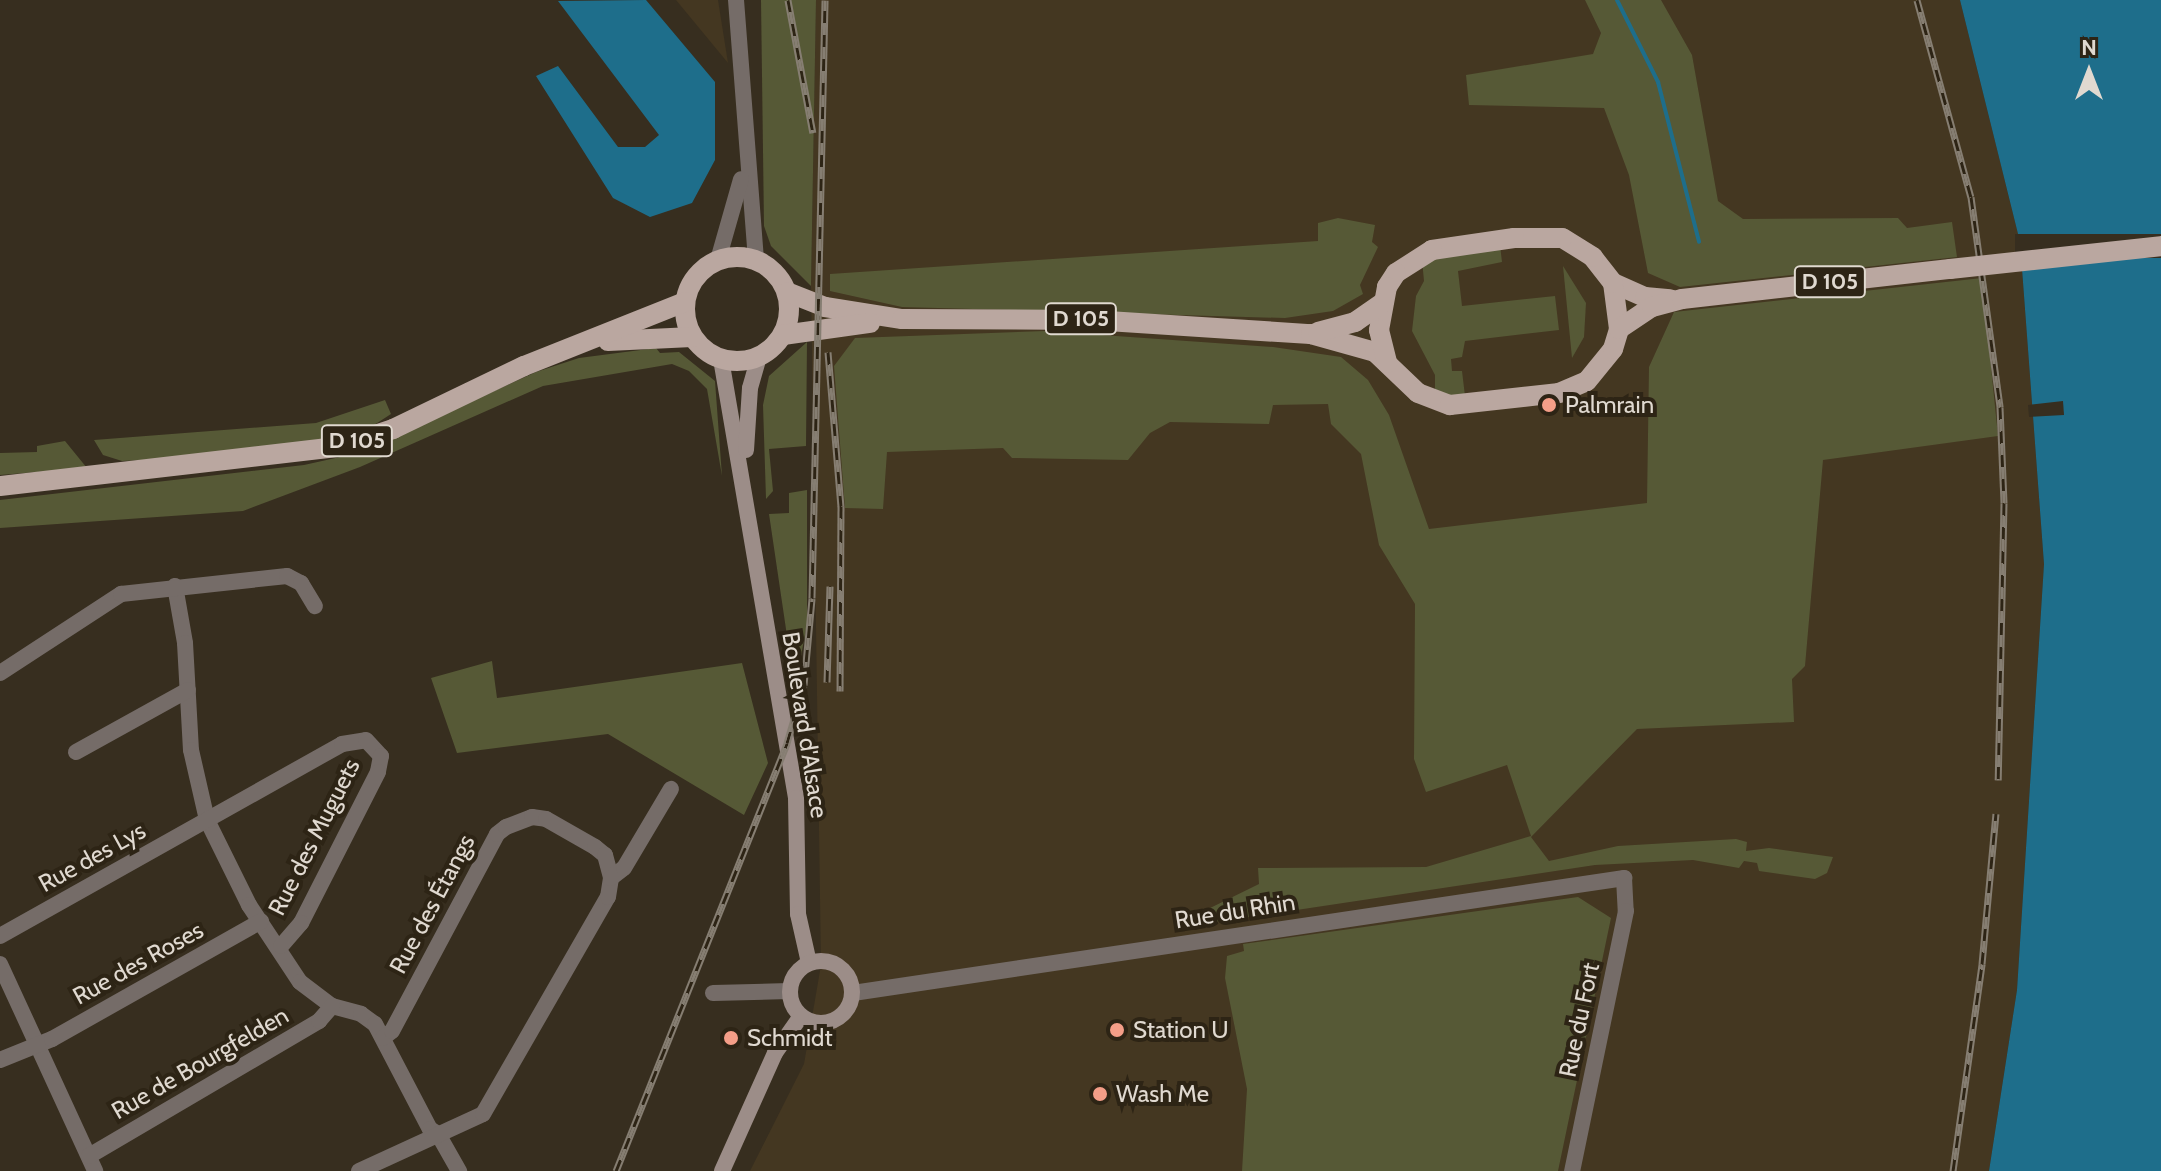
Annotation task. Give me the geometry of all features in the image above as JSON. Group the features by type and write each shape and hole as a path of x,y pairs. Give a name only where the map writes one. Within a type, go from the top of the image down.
{"main road":[{"path":"1548,237 1572,243 1603,267 1613,283 1619,329 1601,367 1587,381 1559,393 1450,405 1418,393 1387,363 1380,342 1382,303 1396,273 1432,250 1514,238 1548,237"},
{"name":"D 105","path":"1619,329 1652,307 1682,299 2161,246"},
{"path":"718,260 756,260 775,273 787,292 789,314 783,335 759,357 721,359 692,337 685,302 696,276 718,260"},
{"name":"D 105","path":"1613,283 1645,297 1682,299"},
{"name":"D 105","path":"787,292 825,307 902,319"},
{"name":"D 105","path":"0,486 339,447 393,429 524,366 685,302"},
{"name":"D 105","path":"1311,334 1355,322 1382,303"},
{"name":"D 105","path":"783,335 902,319 1092,320 1311,334 1356,343 1387,363"},
{"name":"D 105","path":"585,343 692,337"},
{"name":"Boulevard d'Alsace","path":"745,496 750,388 759,357"},
{"name":"Boulevard d'Alsace","path":"721,359 796,798 798,914 809,963"},
{"path":"809,963 839,966 853,993 848,1008 836,1019 818,1023 801,1016 789,991 795,974 809,963"},
{"path":"722,1171 775,1053 801,1016"}],"street":[{"path":"736,0 745,162 756,260"},
{"path":"718,260 745,162"},
{"path":"0,673 107,599 175,586 287,576 301,583 315,606"},
{"path":"175,586 198,783 207,820 261,921 281,946 300,982 332,1006 361,1014 383,1038 430,1129 438,1134 459,1171"},
{"path":"76,752 188,690"},
{"name":"Rue des Muguets","path":"207,820 342,744 366,740 375,746 381,756 378,772 301,923 281,946"},
{"path":"359,1171 483,1114 608,897 611,878 624,868 671,789"},
{"name":"Rue des Étangs","path":"383,1038 392,1031 497,834 506,827 532,817 546,819 605,855 611,878"},
{"name":"Rue des Lys","path":"0,936 207,820"},
{"name":"Rue du Rhin","path":"853,993 1624,878"},
{"name":"Rue du Fort","path":"1572,1171 1626,911 1624,878"},
{"name":"Rue des Roses","path":"0,1060 38,1045 261,921"},
{"path":"1,966 92,1163"},
{"path":"713,993 745,988 789,991"},
{"name":"Rue de Bourgfelden","path":"92,1163 319,1021 332,1006"}],"shaded area":[{"path":"676,0 718,0 728,63"},
{"path":"816,0 1960,0 2020,242 2044,564 2017,990 1989,1171 750,1171 804,1064 821,965 811,286"}],"green space":[{"path":"761,0 816,0 811,286 771,246 764,226"},
{"path":"1585,0 1661,0 1692,55 1718,201 1743,219 1898,218 1907,228 1952,222 1957,257 1680,287 1648,273 1629,175 1604,108 1469,105 1466,75 1593,54 1601,33"},
{"path":"1338,218 1375,225 1372,242 1378,247 1360,285 1363,294 1333,311 1285,318 902,307 830,291 830,274 1318,241 1318,223"},
{"path":"1500,245 1502,262 1458,271 1462,306 1555,296 1559,330 1465,341 1462,357 1451,359 1452,371 1462,371 1465,396 1435,394 1435,375 1412,331 1416,296 1424,281 1422,260"},
{"path":"1563,266 1586,303 1584,337 1572,358"},
{"path":"1982,278 1998,436 1823,460 1805,666 1792,679 1794,722 1637,729 1531,837 1549,861 1618,846 1736,839 1747,842 1746,851 1769,848 1833,857 1827,873 1815,879 1759,871 1757,863 1744,861 1739,868 1693,860 1595,865 1183,927 1172,911 1206,910 1259,884 1258,868 1426,867 1531,836 1507,765 1426,792 1414,759 1415,604 1379,545 1361,454 1331,424 1328,404 1273,405 1269,424 1170,422 1150,433 1128,460 1012,458 1003,448 887,452 883,509 845,508 834,366 855,338 1045,331 1273,347 1341,357 1368,380 1389,415 1429,529 1647,503 1649,367 1674,312"},
{"path":"807,342 806,446 769,449 773,491 766,499 763,405 769,376"},
{"path":"656,348 660,353 679,352 715,381 722,476 707,389 689,371 672,364 543,386 360,467 243,511 0,528 0,500 304,465 358,453 536,372 579,358"},
{"path":"385,400 391,414 371,427 329,440 207,457 122,461 103,455 94,440 316,423"},
{"path":"65,441 87,468 0,475 0,453 37,452 37,446"},
{"path":"807,490 807,624 801,656 791,663 769,514 789,513 789,493"},
{"path":"492,661 497,698 742,663 768,763 744,815 608,734 457,753 431,678"},
{"path":"1578,897 1611,918 1558,1171 1242,1171 1247,1089 1225,978 1227,956 1244,951 1243,944"}],"water":[{"path":"646,0 715,82 715,160 692,203 650,217 613,198 536,76 558,66 618,147 645,147 659,135 558,1"},
{"path":"1960,0 2161,0 2161,1171 1989,1171 2017,990 2044,564 2020,242"}],"pier":[{"path":"2015,234 2161,234 2161,258 2015,258"},
{"path":"2063,401 2064,415 2029,417 2028,405"}],"waterway":[{"path":"1617,0 1658,82 1699,242"}],"railway":[{"path":"788,0 813,133"},
{"path":"616,1171 787,743 804,685 812,598 825,0"},
{"path":"1917,0 1971,197 2000,407 2004,503 1998,780"},
{"path":"828,352 841,506 840,691"},
{"path":"827,682 830,586"},
{"path":"1953,1171 1982,964 1996,814"}],"place":[{"name":"Palmrain","path":"1549,405"},
{"name":"Station U","path":"1117,1030"},
{"name":"Schmidt","path":"731,1038"},
{"name":"Wash Me","path":"1100,1094"}]}
